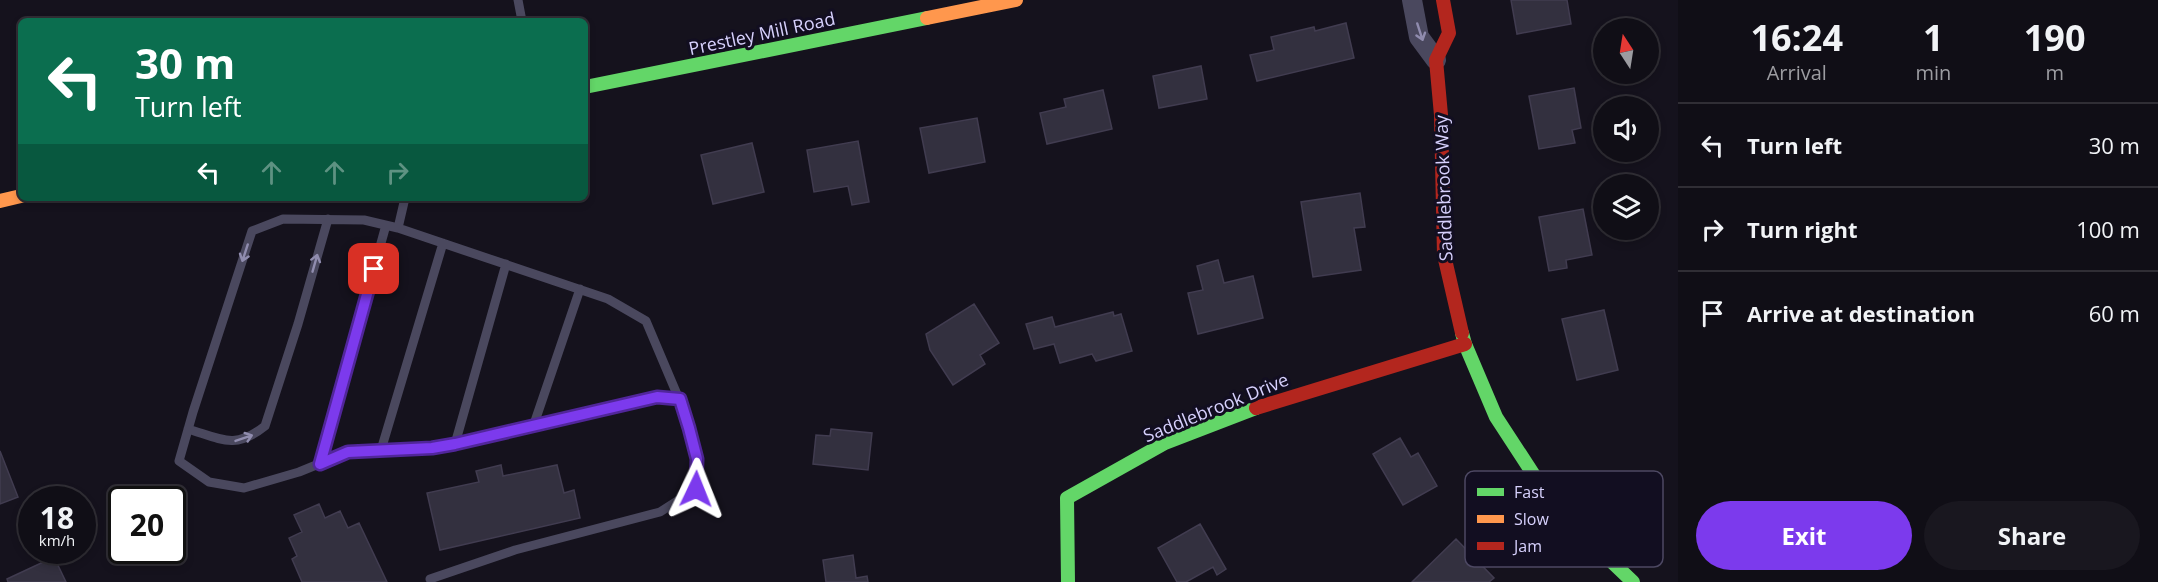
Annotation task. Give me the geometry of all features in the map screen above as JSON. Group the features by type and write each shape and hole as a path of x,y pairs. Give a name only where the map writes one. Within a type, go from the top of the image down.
{"street":[{"name":"Prestley Mill Road","path":"588,86 1016,0"},
{"path":"1412,0 1419,37 1436,60 1449,33 1443,0"},
{"name":"Saddlebrook Way","path":"1436,60 1441,115 1444,255 1453,298 1465,344 1496,417 1531,471"},
{"path":"0,201 18,197"},
{"name":"Saddlebrook Drive","path":"1068,582 1067,498 1176,439 1269,403 1465,344"},
{"name":"Saddlebrook Way","path":"1618,567 1633,582"}],"lane":[{"path":"518,0 521,18"},
{"path":"398,228 404,201"},
{"path":"430,579 515,550 660,512 696,489 697,459 689,428 680,399 646,321 608,299 444,243 364,219 284,219 252,231 179,461 209,482 244,488 299,472 348,452 432,448 533,427 657,397 680,399"},
{"path":"188,429 232,442 254,435 264,426 298,324 328,219"},
{"path":"320,464 386,225"},
{"path":"381,450 444,243"},
{"path":"455,444 506,264"},
{"path":"533,427 580,289"}],"building":[{"path":"1511,0 1567,0 1571,24 1517,34"},
{"path":"1346,23 1354,58 1257,81 1250,55 1274,50 1271,37 1314,27 1315,31"},
{"path":"1201,66 1207,99 1159,108 1153,76"},
{"path":"1574,88 1581,128 1572,130 1575,143 1539,149 1529,96"},
{"path":"1103,90 1112,129 1047,144 1040,113 1066,107 1064,99"},
{"path":"977,118 985,162 929,173 920,128"},
{"path":"858,141 869,202 852,205 848,186 814,192 807,150"},
{"path":"752,143 764,192 713,204 701,155"},
{"path":"1360,193 1365,227 1354,228 1361,270 1313,277 1301,202"},
{"path":"1583,209 1592,255 1566,260 1567,268 1549,271 1539,217"},
{"path":"1218,260 1224,283 1253,276 1263,318 1198,334 1188,293 1203,290 1197,266"},
{"path":"974,304 999,343 980,355 985,364 953,385 930,350 926,334"},
{"path":"1604,310 1618,370 1577,380 1562,319"},
{"path":"1113,312 1114,316 1121,314 1132,351 1096,361 1092,354 1060,363 1054,344 1034,349 1026,324 1052,317 1055,327"},
{"path":"831,429 872,433 868,470 813,464 816,435 830,436"},
{"path":"1400,438 1411,457 1418,453 1437,486 1403,505 1373,454"},
{"path":"0,451 18,497 0,504"},
{"path":"501,465 503,476 557,465 564,493 574,490 580,518 440,550 427,493 479,482 476,471"},
{"path":"319,504 325,518 340,511 348,528 359,523 387,582 302,582 292,559 297,556 289,538 302,532 294,515"},
{"path":"1200,524 1226,569 1217,575 1213,567 1186,582 1177,582 1158,548"},
{"path":"1456,539 1465,548 1465,567 1483,567 1494,578 1489,582 1412,582"},
{"path":"853,555 856,578 867,576 868,582 826,582 823,560"},
{"path":"39,564 57,564 66,582 8,582 7,579"}],"traffic: fast":[{"path":"588,86 927,18"},
{"path":"1462,333 1496,417 1531,471"},
{"path":"1068,582 1067,498 1165,443 1256,408"},
{"path":"1617,567 1633,582"}],"traffic: slow":[{"path":"927,18 1016,0"},
{"path":"0,201 18,197"}],"traffic: jam":[{"path":"1443,0 1449,33 1436,60 1441,115 1444,255 1462,333"},
{"path":"1256,408 1465,344"}],"route":[{"path":"374,269 320,464 348,452 432,448 510,433 657,397 680,399 697,459 696,489"}]}
